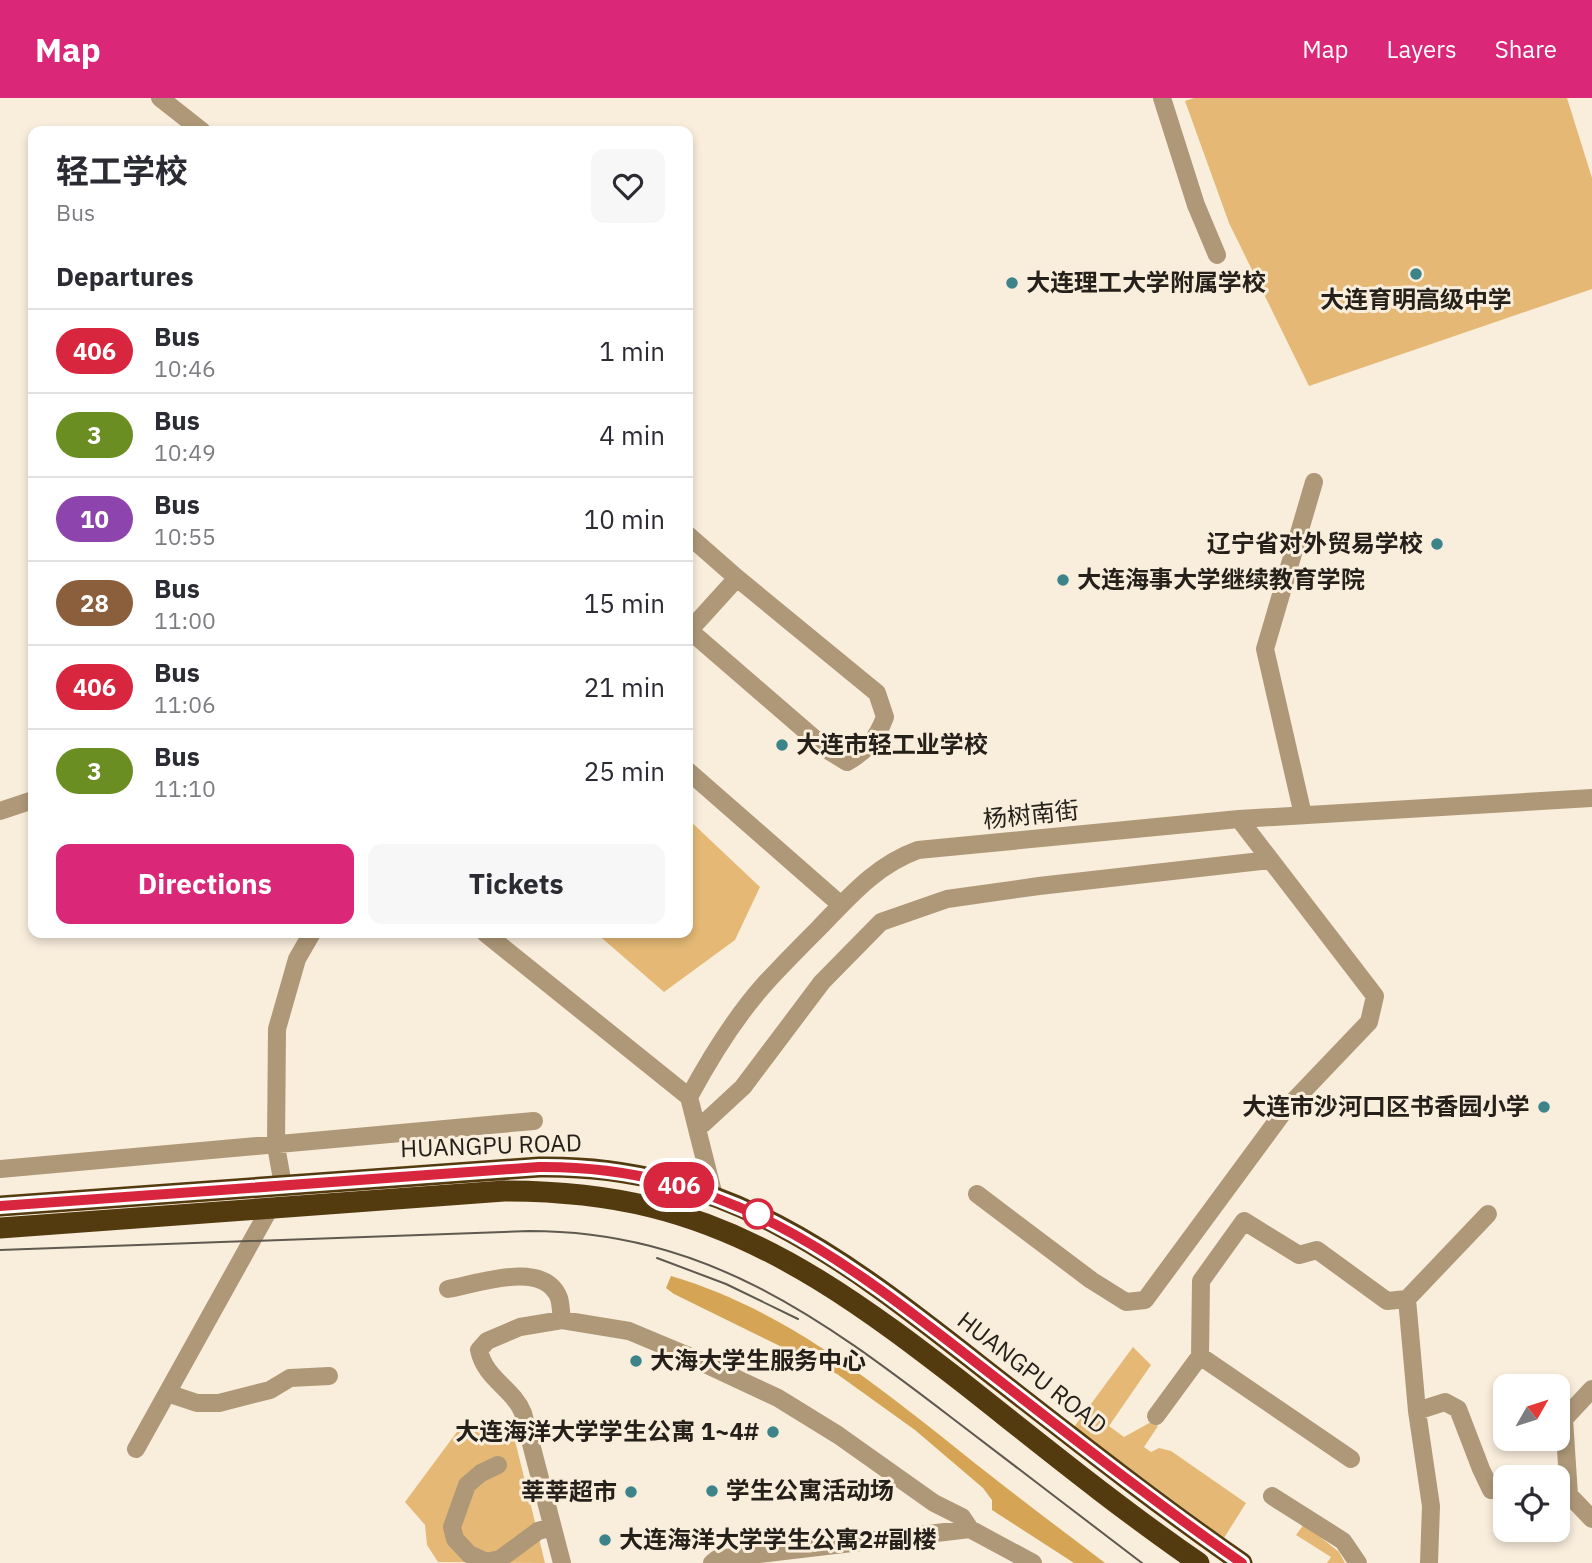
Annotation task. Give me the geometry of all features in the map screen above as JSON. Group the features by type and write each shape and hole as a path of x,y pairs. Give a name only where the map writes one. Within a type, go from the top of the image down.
{"highway":[{"name":"HUANGPU ROAD","path":"0,1206 503,1168 572,1166 631,1173 661,1180 714,1196 786,1228 859,1274 1113,1469 1242,1563"},
{"name":"HUANGPU ROAD","path":"0,1228 504,1191 584,1194 642,1205 728,1233 784,1258 865,1308 1199,1563"}],"street":[{"path":"160,98 196,126"},
{"path":"1162,98 1196,205 1217,255"},
{"path":"1303,815 1265,649 1314,482"},
{"path":"693,539 877,693 885,717 877,738 859,756 847,762 829,751 693,635"},
{"path":"693,626 737,578"},
{"path":"693,775 841,905"},
{"name":"杨树南街","path":"689,1097 734,1023 756,995 861,883 900,856 918,850 1239,819 1592,798"},
{"path":"0,811 28,802"},
{"path":"977,1194 1091,1280 1126,1302 1145,1300 1285,1110 1369,1021 1375,996 1239,819"},
{"path":"703,1124 743,1087 822,982 881,922 947,899 1270,860"},
{"path":"283,1185 276,1146 277,1029 297,959 309,938"},
{"path":"491,938 689,1097 714,1196"},
{"path":"0,1169 534,1121"},
{"path":"136,1449 270,1208"},
{"path":"1156,1416 1200,1356 1201,1281 1244,1221 1299,1255 1317,1251 1387,1301 1407,1299 1488,1214"},
{"path":"448,1289 516,1275 535,1278 548,1285 558,1297 562,1320"},
{"path":"1407,1299 1417,1411 1431,1506 1429,1563"},
{"path":"562,1563 518,1400 491,1376 481,1360 480,1350 487,1341 520,1327 562,1320 629,1331 778,1398 838,1435 934,1503 962,1517 970,1529 1032,1563"},
{"path":"1200,1356 1351,1459"},
{"path":"167,1394 197,1403 219,1403 270,1390 290,1378 329,1376"},
{"path":"1592,1389 1564,1419 1569,1495 1592,1519"},
{"path":"1417,1411 1445,1402 1458,1409 1491,1490"},
{"path":"498,1465 481,1473 467,1485 452,1527 455,1539 469,1554 486,1562 500,1559 538,1531 552,1527"},
{"path":"1272,1496 1343,1541 1358,1563"},
{"path":"712,1563 717,1559 970,1529"}],"shaded area":[{"name":"大连育明高级中学","path":"1194,98 1567,98 1592,178 1592,289 1309,386 1229,223 1185,101"},
{"path":"693,824 760,887 735,940 664,992 602,938 693,938"},
{"path":"671,1276 759,1311 840,1360 1105,1563 1074,1563 992,1510 992,1500 983,1488 915,1430 837,1374 674,1294 666,1288"},
{"path":"1133,1347 1151,1365 1109,1426 1124,1437 1151,1422 1158,1426 1144,1447 1151,1452 1159,1448 1171,1451 1246,1503 1224,1538 1074,1427"},
{"path":"510,1420 545,1563 438,1562 427,1545 425,1525 405,1502 465,1421 485,1435 493,1424"},
{"path":"1304,1524 1339,1552 1345,1563 1327,1563 1331,1557 1296,1535"}],"tram line":[{"path":"0,1250 529,1231 592,1235 650,1246 705,1264 757,1287 806,1314 903,1381 1142,1563"},
{"path":"657,1258 726,1284 798,1319"}],"bus line":[{"name":"406","path":"0,1206 503,1168 572,1166 631,1173 704,1192 792,1231 859,1274 907,1308 1113,1469 1242,1563"}],"place":[{"name":"大连育明高级中学","path":"1416,274"},
{"name":"大连理工大学附属学校","path":"1012,283"},
{"name":"辽宁省对外贸易学校","path":"1437,544"},
{"name":"大连海事大学继续教育学院","path":"1063,580"},
{"name":"大连市轻工业学校","path":"782,745"},
{"name":"大连市沙河口区书香园小学","path":"1544,1107"},
{"name":"大海大学生服务中心","path":"636,1361"},
{"name":"大连海洋大学学生公寓 1~4#","path":"773,1432"},
{"name":"学生公寓活动场","path":"712,1491"},
{"name":"莘莘超市","path":"631,1492"},
{"name":"大连海洋大学学生公寓2#副楼","path":"605,1540"}]}
